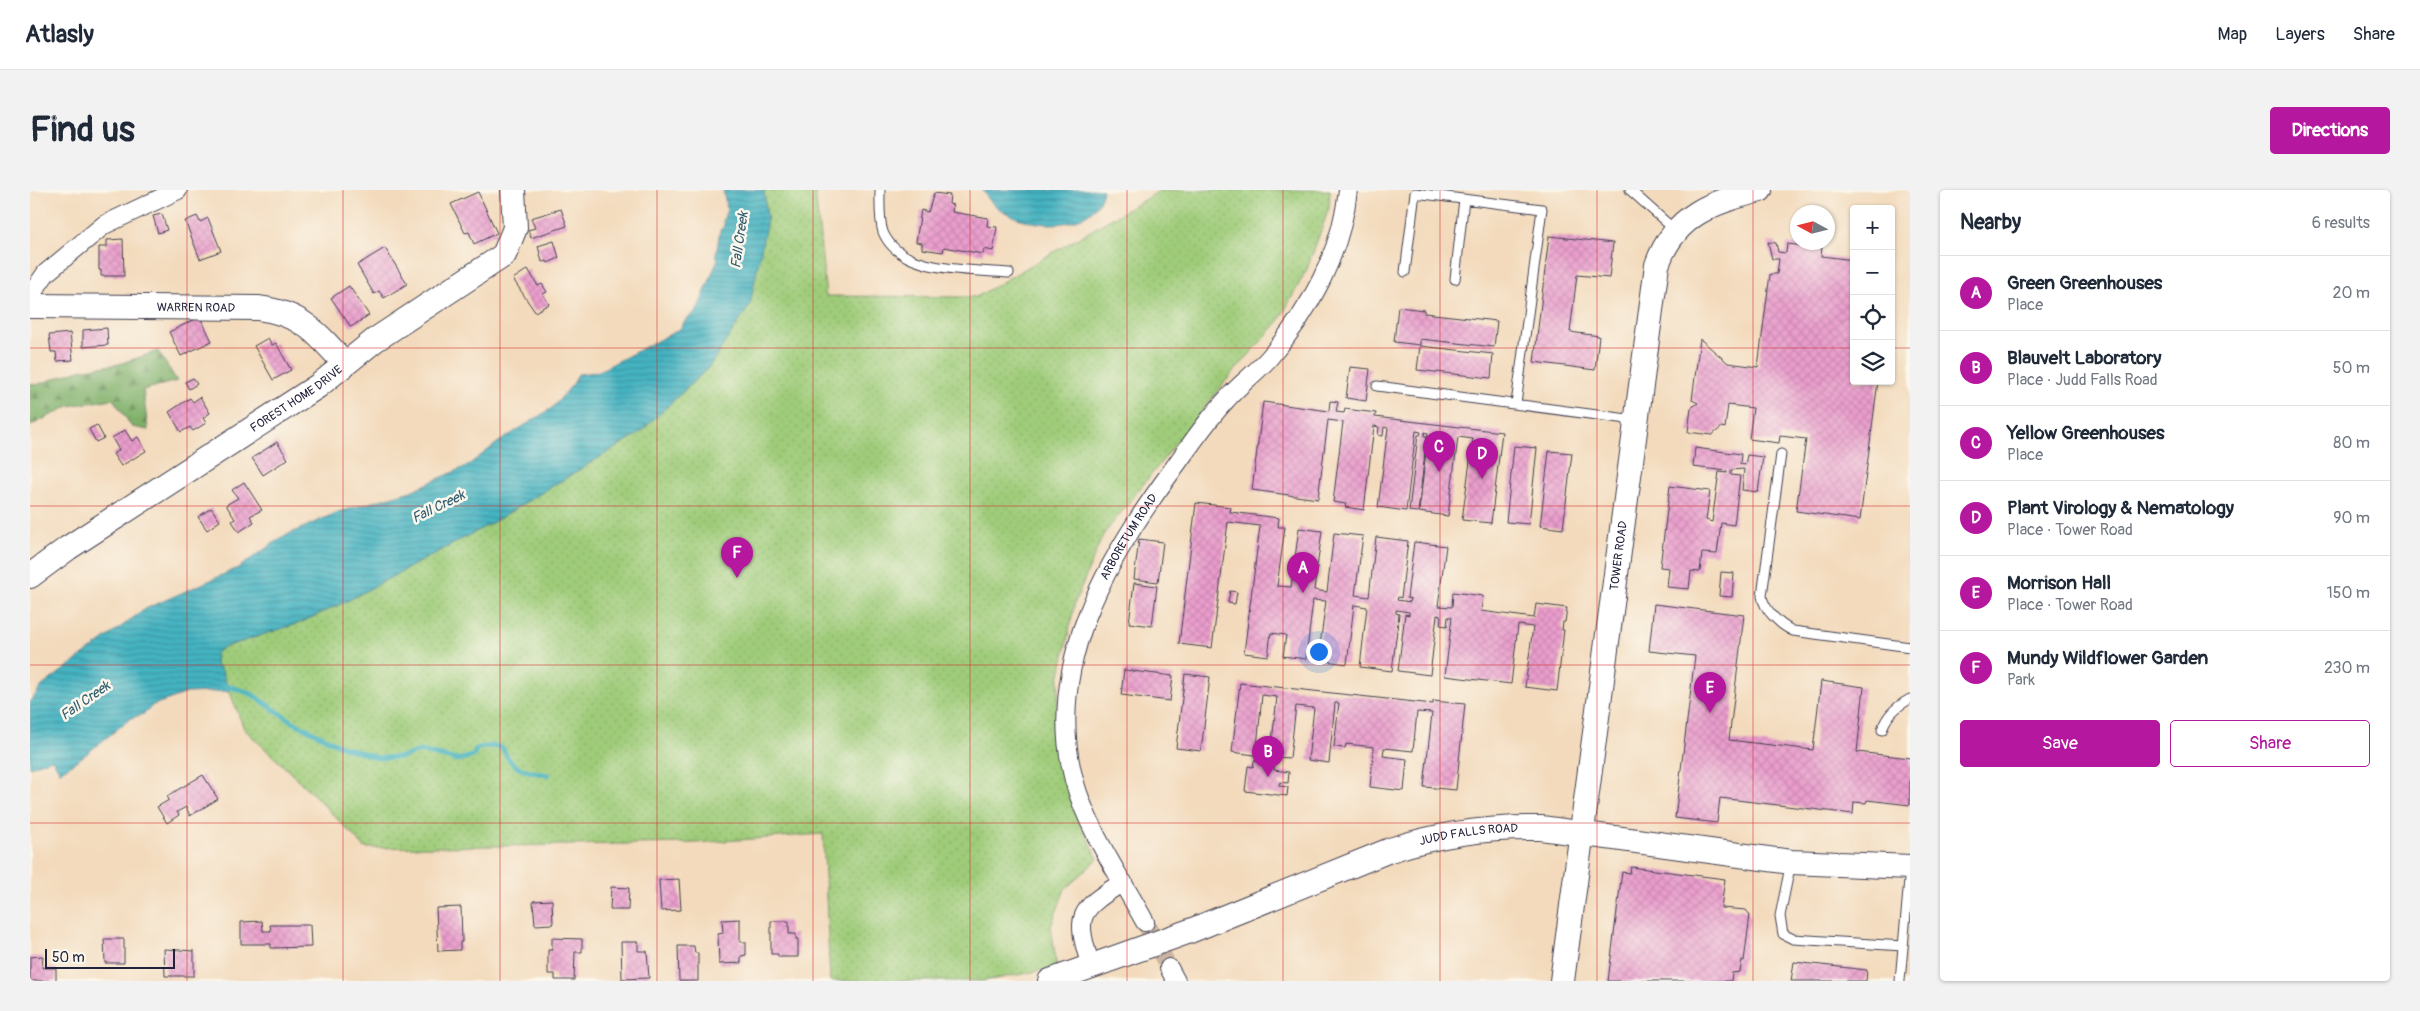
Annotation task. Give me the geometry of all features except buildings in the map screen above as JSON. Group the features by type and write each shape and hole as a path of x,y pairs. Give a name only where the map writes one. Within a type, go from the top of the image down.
{"street":[{"path":"30,296 46,274 104,225 178,190"},
{"name":"FOREST HOME DRIVE","path":"30,576 68,548 318,386 344,363 375,340 504,255 515,228 513,190"},
{"name":"ARBORETUM ROAD","path":"1145,922 1090,824 1081,802 1069,756 1066,708 1073,666 1084,626 1098,586 1118,549 1144,508 1208,420 1229,396 1268,359 1311,301 1335,244 1348,190"},
{"name":"TOWER ROAD","path":"1562,981 1657,264 1665,246 1676,231 1705,207 1760,190"},
{"name":"WARREN ROAD","path":"30,306 258,308 273,310 292,316 310,326 344,363"},
{"name":"JUDD FALLS ROAD","path":"1050,981 1190,931 1390,850 1420,840 1460,832 1501,827 1541,828 1582,832 1791,862 1910,868"},
{"path":"1091,967 1080,931 1082,920 1094,901 1123,882"}],"lane":[{"path":"880,190 883,232 892,246 905,257 920,264 1009,273"},
{"path":"1630,190 1676,231"},
{"path":"1405,272 1415,193 1542,209 1516,404"},
{"path":"1455,279 1464,200"},
{"path":"1377,386 1635,420"},
{"path":"1781,454 1762,596 1763,602 1780,623 1793,631 1910,647"},
{"path":"1882,730 1885,719 1901,704 1910,699"},
{"path":"1791,862 1780,916 1784,934 1793,939 1903,946"},
{"path":"1900,981 1910,868"}],"green space":[{"path":"764,190 815,190 826,296 976,297 1161,190 1330,190 1329,208 1307,269 1279,321 1225,382 1103,535 1075,602 1059,679 1056,737 1074,809 1098,859 1065,889 1051,926 1057,968 983,981 830,981 823,834 696,843 365,848 315,796 244,729 221,669 215,665 216,653 222,648 302,622 347,601 490,524 638,434 709,366 767,220"},
{"path":"158,351 177,381 143,390 148,430 132,427 113,399 69,406 30,426 30,383 36,385 79,370 119,364"}],"water":[{"name":"Fall Creek","path":"723,190 764,190 767,220 750,305 709,367 638,434 490,524 347,601 302,622 222,648 216,653 215,664 221,669 229,691 187,693 153,705 144,714 131,718 85,755 60,772 52,759 30,767 30,702 42,686 145,609 238,568 282,537 338,512 411,491 467,466 500,441 552,408 573,384 578,374 597,372 680,329 685,321 697,311 718,259 716,255 720,230 724,226 723,221 727,209"},
{"path":"983,190 1103,190 1096,206 1083,217 1066,223 1046,224 1026,221 1008,214 993,203"}],"waterway":[{"path":"221,684 250,693 293,722 343,747 378,758 402,757 420,751 457,760 473,756 476,749 494,746 503,749 511,762 521,769 548,775"}],"tunnel":[{"path":"1145,922 1169,968"}],"place":[{"name":"Yellow Greenhouses","path":"1439,472"},
{"name":"Plant Virology & Nematology","path":"1482,479"},
{"name":"Mundy Wildflower Garden","path":"737,578"},
{"name":"Green Greenhouses","path":"1303,593"},
{"name":"Morrison Hall","path":"1710,713"},
{"name":"Blauvelt Laboratory","path":"1268,777"}]}
